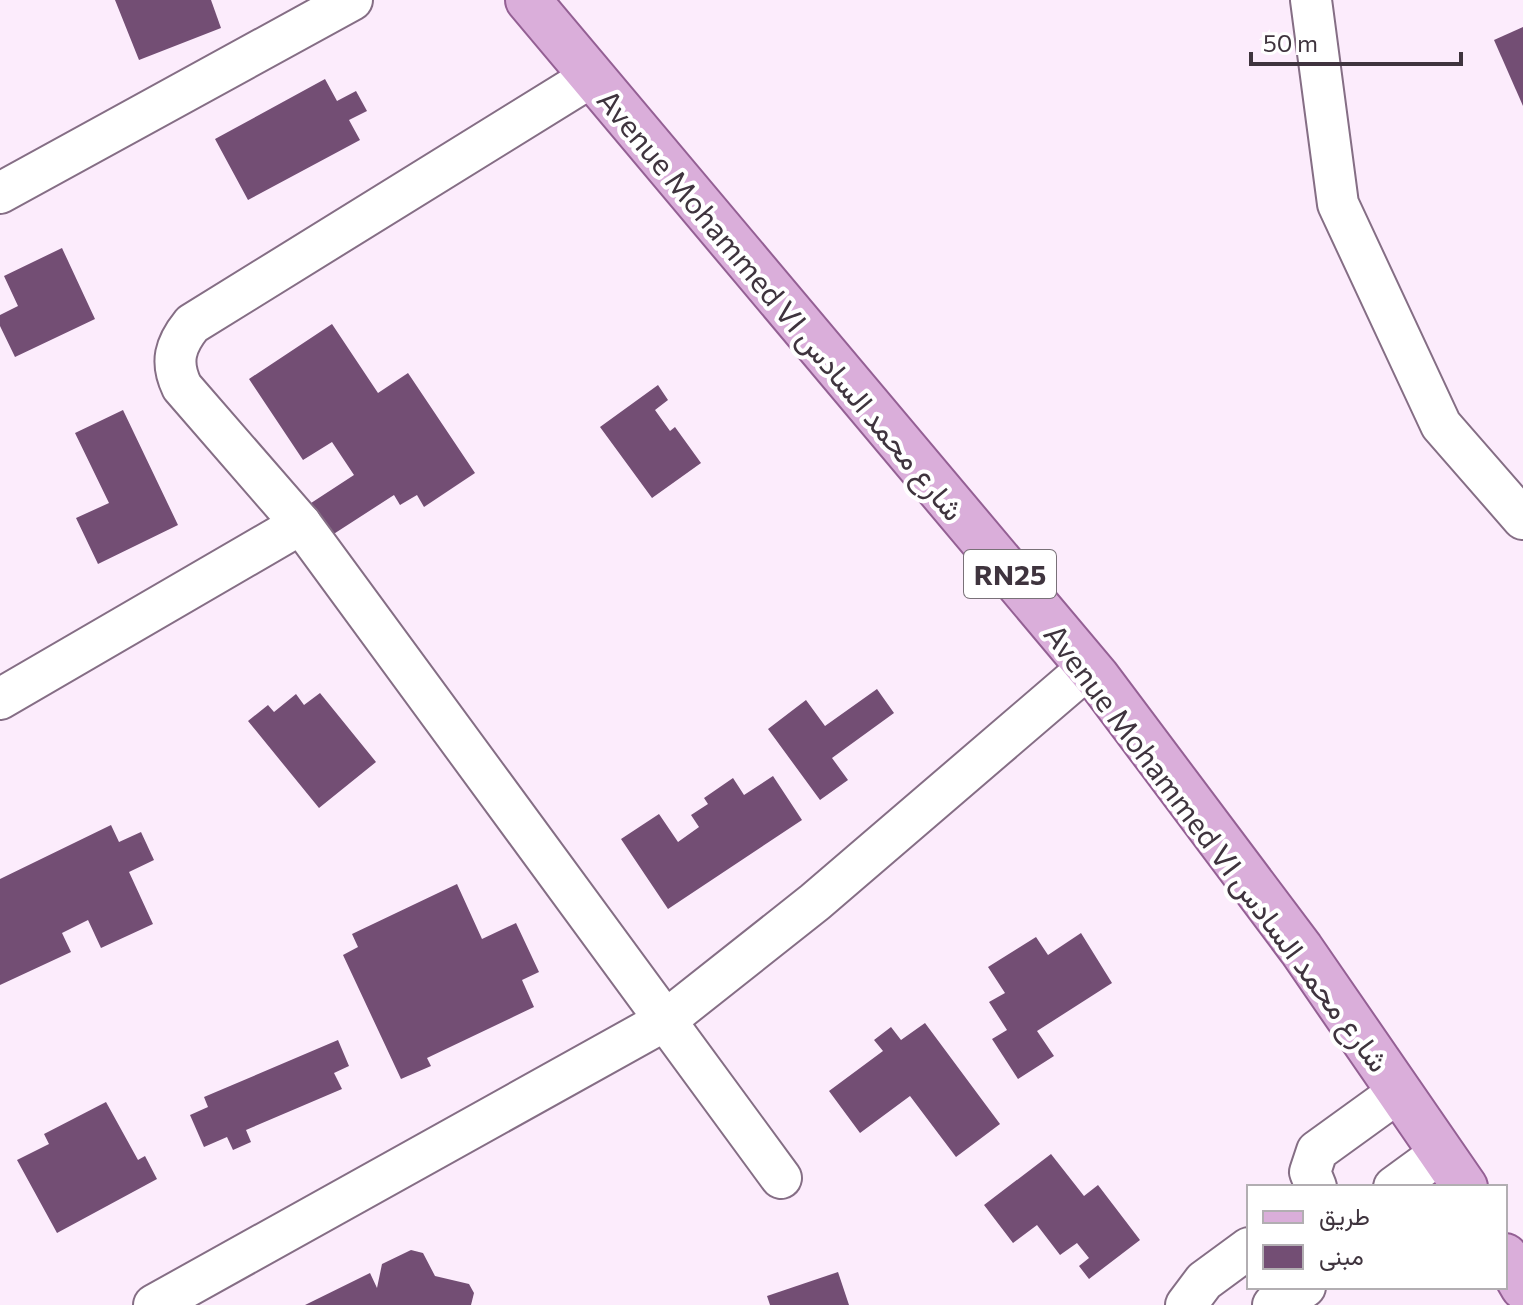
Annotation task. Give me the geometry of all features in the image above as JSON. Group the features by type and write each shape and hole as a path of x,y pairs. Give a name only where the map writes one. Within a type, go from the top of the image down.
{"main road":[{"name":"Avenue Mohammed VI شارع محمد السادس","path":"528,0 1089,667 1301,949 1400,1091 1451,1175"},
{"path":"1507,1259 1523,1287"}],"street":[{"path":"0,193 352,0"},
{"path":"1311,0 1338,204 1441,425 1523,519"},
{"path":"591,77 192,324 177,343 176,374 182,387 301,524 781,1178"},
{"path":"0,699 301,524"},
{"path":"154,1305 666,1020 815,902 1089,667"},
{"path":"1315,1185 1310,1172 1317,1151 1400,1091"},
{"path":"1404,1185 1451,1175"},
{"path":"1186,1305 1204,1281 1247,1249"},
{"path":"1273,1305 1301,1289"}],"building":[{"path":"115,0 211,0 221,28 139,60"},
{"path":"1523,27 1523,106 1494,40"},
{"path":"325,79 337,101 356,91 367,111 349,120 360,140 248,200 215,139"},
{"path":"62,248 95,319 15,357 0,326 0,315 18,306 4,276"},
{"path":"332,324 378,393 408,373 475,473 424,507 417,495 400,505 394,495 329,537 308,505 354,475 332,442 303,460 249,379"},
{"path":"658,385 668,400 655,410 670,431 675,427 701,463 652,498 600,427"},
{"path":"123,410 178,525 98,564 76,518 109,503 75,433"},
{"path":"877,689 894,713 832,758 848,780 820,800 768,729 806,700 825,726"},
{"path":"320,693 376,762 319,808 248,721 268,705 274,712 296,694 304,705"},
{"path":"773,776 802,820 668,909 621,839 659,814 678,842 699,827 691,815 708,804 704,798 733,778 744,795"},
{"path":"111,825 119,842 141,832 154,860 129,872 153,924 101,948 88,920 62,933 71,952 0,985 0,879"},
{"path":"457,884 482,939 516,923 539,972 522,980 534,1007 427,1058 431,1066 401,1079 343,955 358,947 352,934"},
{"path":"1081,933 1112,983 1037,1031 1054,1056 1018,1079 992,1039 1007,1030 989,1002 1005,993 988,967 1036,937 1048,955"},
{"path":"925,1023 1000,1124 956,1157 910,1096 860,1133 829,1091 883,1051 874,1040 891,1027 901,1040"},
{"path":"338,1040 349,1066 334,1073 342,1089 246,1130 251,1142 233,1150 227,1137 204,1147 190,1115 208,1107 204,1097"},
{"path":"106,1102 138,1160 145,1156 157,1179 57,1233 17,1160 49,1144 44,1134"},
{"path":"1051,1154 1084,1196 1098,1185 1140,1240 1089,1279 1079,1266 1089,1258 1077,1243 1060,1255 1037,1225 1013,1243 984,1205"},
{"path":"411,1250 423,1253 435,1276 469,1284 474,1293 471,1305 305,1305 370,1273 377,1288 382,1264"},
{"path":"838,1272 849,1305 770,1305 767,1296"}]}
